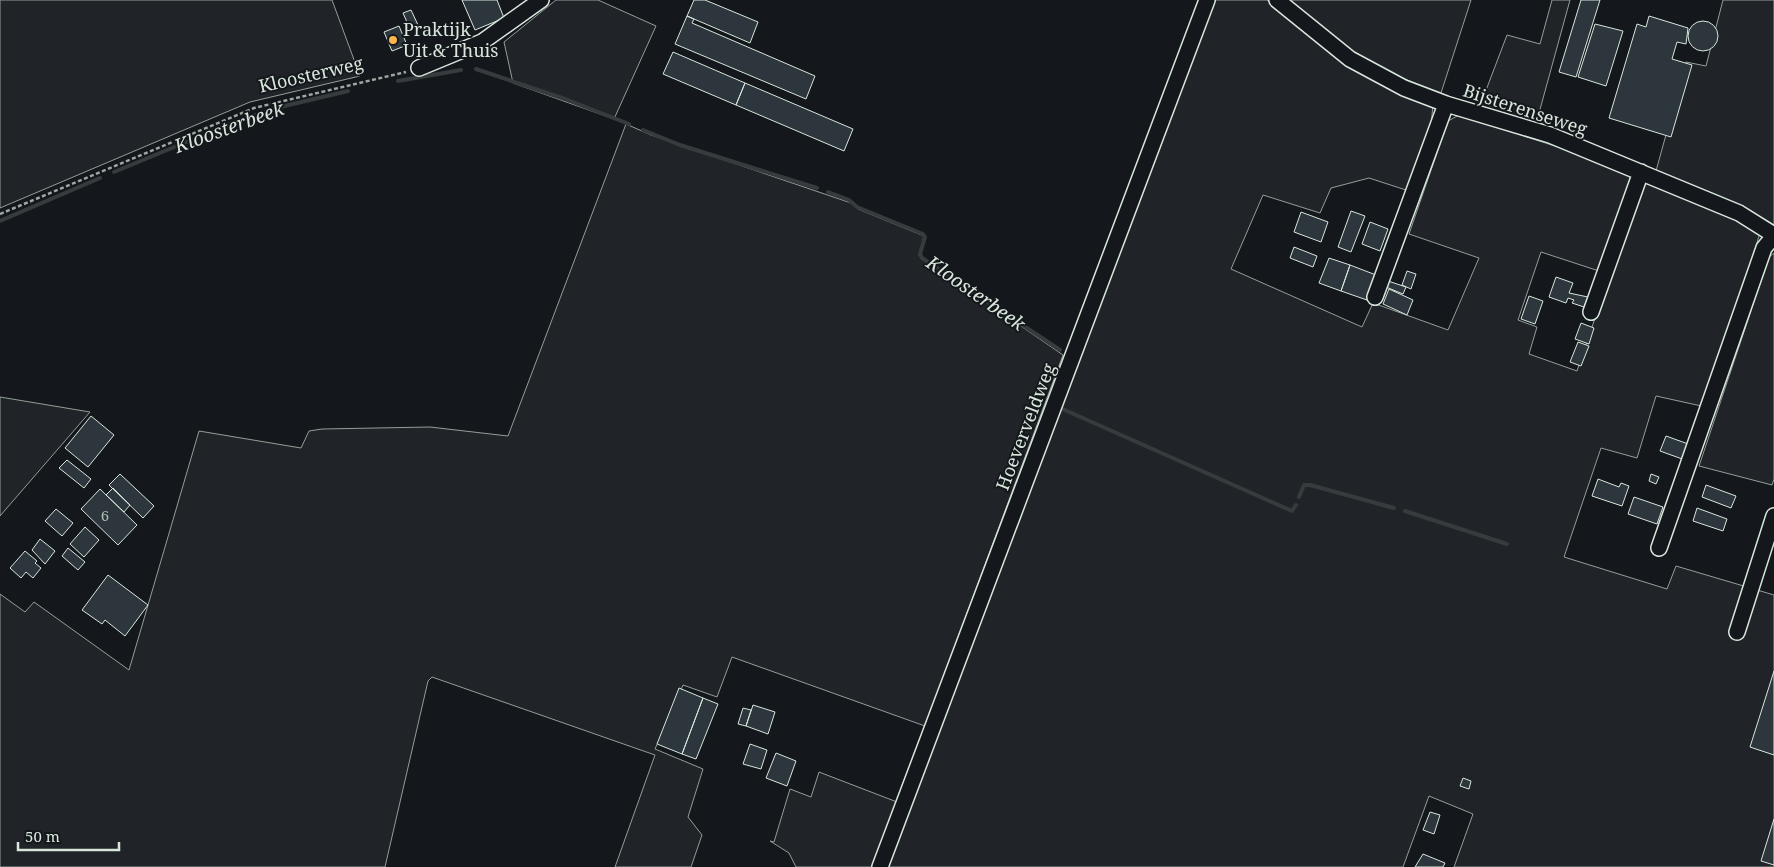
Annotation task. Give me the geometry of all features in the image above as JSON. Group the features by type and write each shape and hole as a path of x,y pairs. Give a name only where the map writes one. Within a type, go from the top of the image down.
{"street":[{"path":"420,68 482,42 541,0"},
{"name":"Hoeverveldweg","path":"880,867 1207,0"},
{"name":"Bijsterenseweg","path":"1277,0 1350,60 1404,88 1446,104 1550,136 1641,172 1739,214 1774,236"},
{"path":"1375,297 1446,104"},
{"path":"1592,312 1641,172"},
{"path":"1659,548 1764,248 1774,236"},
{"path":"1737,632 1774,516"}],"path":[{"name":"Kloosterweg","path":"0,214 254,108 420,68"}],"shaded area":[{"path":"0,0 332,0 360,76 250,102 0,208"},
{"path":"556,0 598,0 656,26 614,119 513,83 504,42"},
{"path":"1210,0 1267,0 1335,57 1366,75 1433,105 1431,125 1409,191 1369,178 1331,188 1320,213 1263,195 1231,269 1362,327 1373,303 1448,330 1479,258 1409,234 1448,121 1459,115 1561,148 1634,177 1602,272 1541,252 1518,320 1537,327 1529,354 1577,371 1642,180 1738,221 1760,233 1706,407 1656,396 1637,458 1601,448 1564,557 1667,589 1676,566 1774,595 1774,867 1454,867 1473,814 1429,796 1403,867 886,867"},
{"path":"1290,0 1471,0 1441,93 1402,78 1351,52"},
{"path":"1552,0 1570,0 1536,124 1480,106 1507,35 1540,44"},
{"path":"1723,0 1774,0 1774,228 1714,194 1656,171 1686,62 1706,66"},
{"path":"626,124 651,135 854,204 858,209 924,236 919,256 1063,355 925,726 732,657 717,697 683,685 655,749 703,769 688,817 702,835 691,867 615,867 655,755 432,677 428,681 385,867 0,867 0,594 25,612 34,602 129,670 199,431 301,448 309,431 322,429 430,427 508,436"},
{"path":"1774,253 1774,479 1772,485 1699,466 1769,257"},
{"path":"0,397 90,412 0,516"},
{"path":"819,772 897,802 874,867 796,867 789,853 770,841 774,842 790,789 811,797"}],"building":[{"path":"462,0 497,0 504,18 475,30"},
{"path":"694,0 705,0 758,22 750,43 687,16"},
{"path":"1581,0 1600,0 1576,77 1559,72"},
{"path":"411,10 418,25 410,29 403,13"},
{"path":"687,16 694,19 692,23 815,76 806,99 675,44"},
{"path":"1649,16 1688,28 1686,44 1677,42 1672,59 1692,65 1671,137 1609,118 1637,24 1646,27"},
{"path":"1703,21 1714,25 1718,36 1714,47 1703,51 1692,47 1688,36 1692,25"},
{"path":"1595,24 1623,31 1606,86 1578,77"},
{"path":"399,26 407,45 392,51 384,32"},
{"path":"673,52 745,83 736,105 663,74"},
{"path":"745,83 853,129 844,151 736,105"},
{"path":"1351,211 1365,216 1351,252 1338,247"},
{"path":"1301,212 1328,222 1321,242 1294,232"},
{"path":"1370,222 1388,229 1380,251 1362,244"},
{"path":"1294,247 1317,256 1313,267 1290,258"},
{"path":"1329,258 1350,265 1341,291 1319,283"},
{"path":"1350,265 1376,275 1367,300 1341,291"},
{"path":"1407,271 1416,274 1411,289 1402,285"},
{"path":"1556,277 1573,283 1569,293 1588,297 1584,307 1572,303 1574,300 1568,298 1566,303 1549,297"},
{"path":"1388,281 1406,287 1403,294 1386,287"},
{"path":"1389,289 1413,300 1407,315 1383,304"},
{"path":"1529,296 1543,301 1535,324 1521,319"},
{"path":"1581,323 1594,328 1589,344 1575,339"},
{"path":"1578,342 1589,346 1581,366 1570,362"},
{"path":"91,416 114,435 88,467 65,448"},
{"path":"1666,436 1691,445 1685,460 1660,451"},
{"path":"67,460 91,479 84,488 59,468"},
{"path":"120,474 154,506 143,518 109,485"},
{"path":"1651,474 1659,477 1656,484 1649,481"},
{"path":"1598,479 1619,487 1621,483 1629,486 1622,506 1592,496"},
{"path":"1706,485 1736,496 1731,508 1702,497"},
{"path":"113,488 130,505 124,512 106,495"},
{"path":"100,489 137,525 118,545 81,509"},
{"path":"1634,497 1663,507 1657,524 1628,514"},
{"path":"1697,508 1727,519 1723,531 1693,521"},
{"path":"56,509 73,523 62,536 45,521"},
{"path":"85,527 99,540 84,557 70,544"},
{"path":"40,539 55,551 45,564 32,550"},
{"path":"68,548 85,562 78,570 62,556"},
{"path":"25,551 37,561 35,563 41,568 33,578 26,572 21,578 10,568"},
{"path":"108,575 148,605 125,636 105,620 102,624 82,610"},
{"path":"1774,671 1774,755 1750,747"},
{"path":"679,688 703,698 682,754 657,744"},
{"path":"703,698 718,704 696,759 682,754"},
{"path":"753,705 775,712 768,734 746,726"},
{"path":"743,708 751,710 746,726 738,724"},
{"path":"750,744 767,750 761,769 743,764"},
{"path":"776,753 796,761 787,786 766,778"},
{"path":"1463,778 1471,781 1469,789 1460,786"},
{"path":"1430,812 1440,815 1434,834 1423,830"},
{"path":"1774,819 1774,865 1761,861"},
{"path":"1423,854 1445,863 1443,867 1415,867"}],"waterway":[{"name":"Kloosterbeek","path":"476,69 565,99 629,124"},
{"name":"Kloosterbeek","path":"398,81 461,70"},
{"name":"Kloosterbeek","path":"114,172 235,122 276,108 348,91"},
{"name":"Kloosterbeek","path":"643,130 680,145 817,188"},
{"name":"Kloosterbeek","path":"0,221 100,178"},
{"name":"Kloosterbeek","path":"828,192 849,200 857,207 923,234 925,237 920,254 922,258 1060,350"},
{"name":"Kloosterbeek","path":"1058,407 1292,511 1296,505"},
{"name":"Kloosterbeek","path":"1299,497 1304,485 1310,485 1394,508"},
{"name":"Kloosterbeek","path":"1405,511 1507,544"}],"place":[{"name":"Praktijk Uit & Thuis","path":"393,40"}]}
